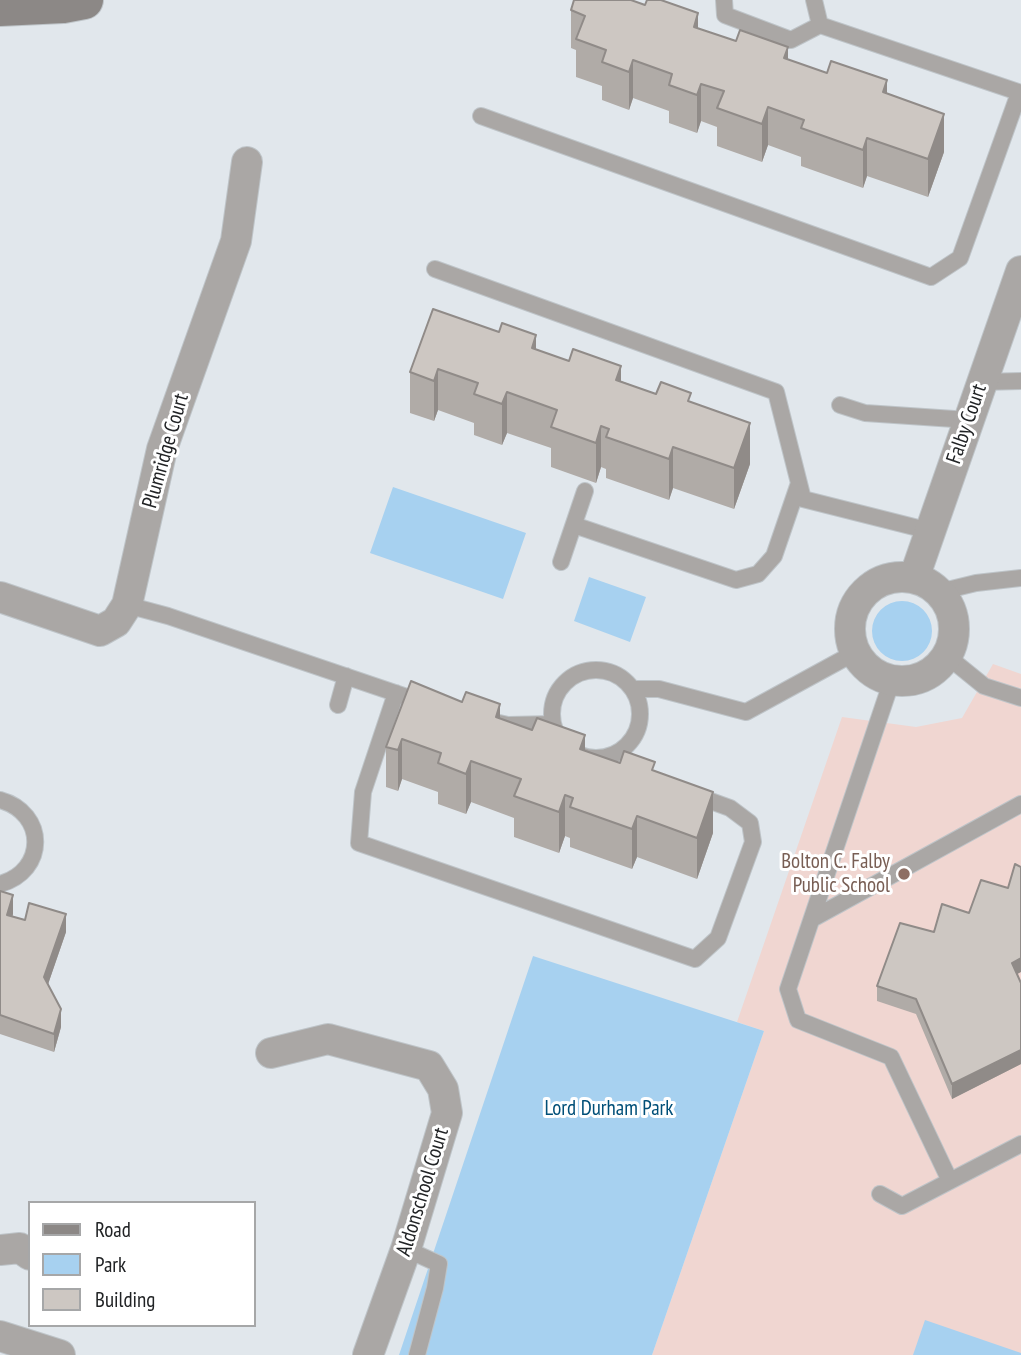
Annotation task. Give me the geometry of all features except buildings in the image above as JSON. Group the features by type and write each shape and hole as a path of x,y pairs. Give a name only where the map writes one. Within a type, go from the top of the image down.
{"main road":[{"path":"0,7 63,4 83,0"}],"street":[{"name":"Plumridge Court","path":"127,605 162,449 236,241 247,162"},
{"name":"Falby Court","path":"914,578 1021,271"},
{"path":"892,578 914,578 939,592 949,606 954,622 953,639 947,656 937,668 924,677 908,681 892,680 866,667 856,652 850,627 853,610 862,595 876,584 892,578"},
{"path":"0,597 100,631 116,622 127,605"},
{"name":"Aldonschool Court","path":"271,1053 328,1039 429,1066 443,1089 447,1113 406,1249 368,1355"},
{"path":"0,1250 20,1248 28,1254"},
{"path":"0,1336 46,1342"}],"lane":[{"path":"481,117 931,277 960,258 1020,93 820,25 791,40 725,15 724,0"},
{"path":"814,0 820,25"},
{"path":"435,268 776,392 803,499 930,531"},
{"path":"982,382 1021,381"},
{"path":"840,405 865,413 969,420"},
{"path":"574,525 737,580 758,574 774,556 799,482"},
{"path":"561,562 585,491"},
{"path":"939,592 976,583 1021,578"},
{"path":"127,605 169,616 421,701"},
{"path":"632,689 659,689 746,712 856,652"},
{"path":"947,656 985,686 1021,698"},
{"path":"593,758 606,757 619,751 637,730 640,716 632,689 621,678 608,672 593,670 578,674 565,682 556,695 552,709 553,724 558,737 567,748 579,755 626,770"},
{"path":"338,705 346,676"},
{"path":"892,680 788,989 798,1020 891,1057 950,1181"},
{"path":"396,693 363,792 359,844 695,959 718,938 753,842 750,823 730,808 678,789"},
{"path":"483,718 508,725 553,724"},
{"path":"0,800 15,804 31,820 36,842 30,864 14,880 0,884"},
{"path":"811,919 1021,804"},
{"path":"880,1194 902,1206 1021,1144"},
{"path":"406,1249 439,1264 417,1355"}],"shaded area":[{"name":"Bolton C. Falby Public School","path":"993,664 1021,674 1021,1355 652,1355 764,1031 737,1022 842,717 916,727 962,718"}],"green space":[{"path":"393,487 526,533 503,599 370,553"},
{"path":"589,577 646,597 630,642 574,621"},
{"path":"896,601 908,601 927,614 932,631 930,643 919,656 908,661 896,661 877,648 872,637 872,625 885,606"},
{"name":"Lord Durham Park","path":"533,956 764,1031 652,1355 399,1355"},
{"path":"925,1320 1021,1353 1021,1355 913,1355"}],"place":[{"name":"Bolton C. Falby Public School","path":"904,874"}]}
